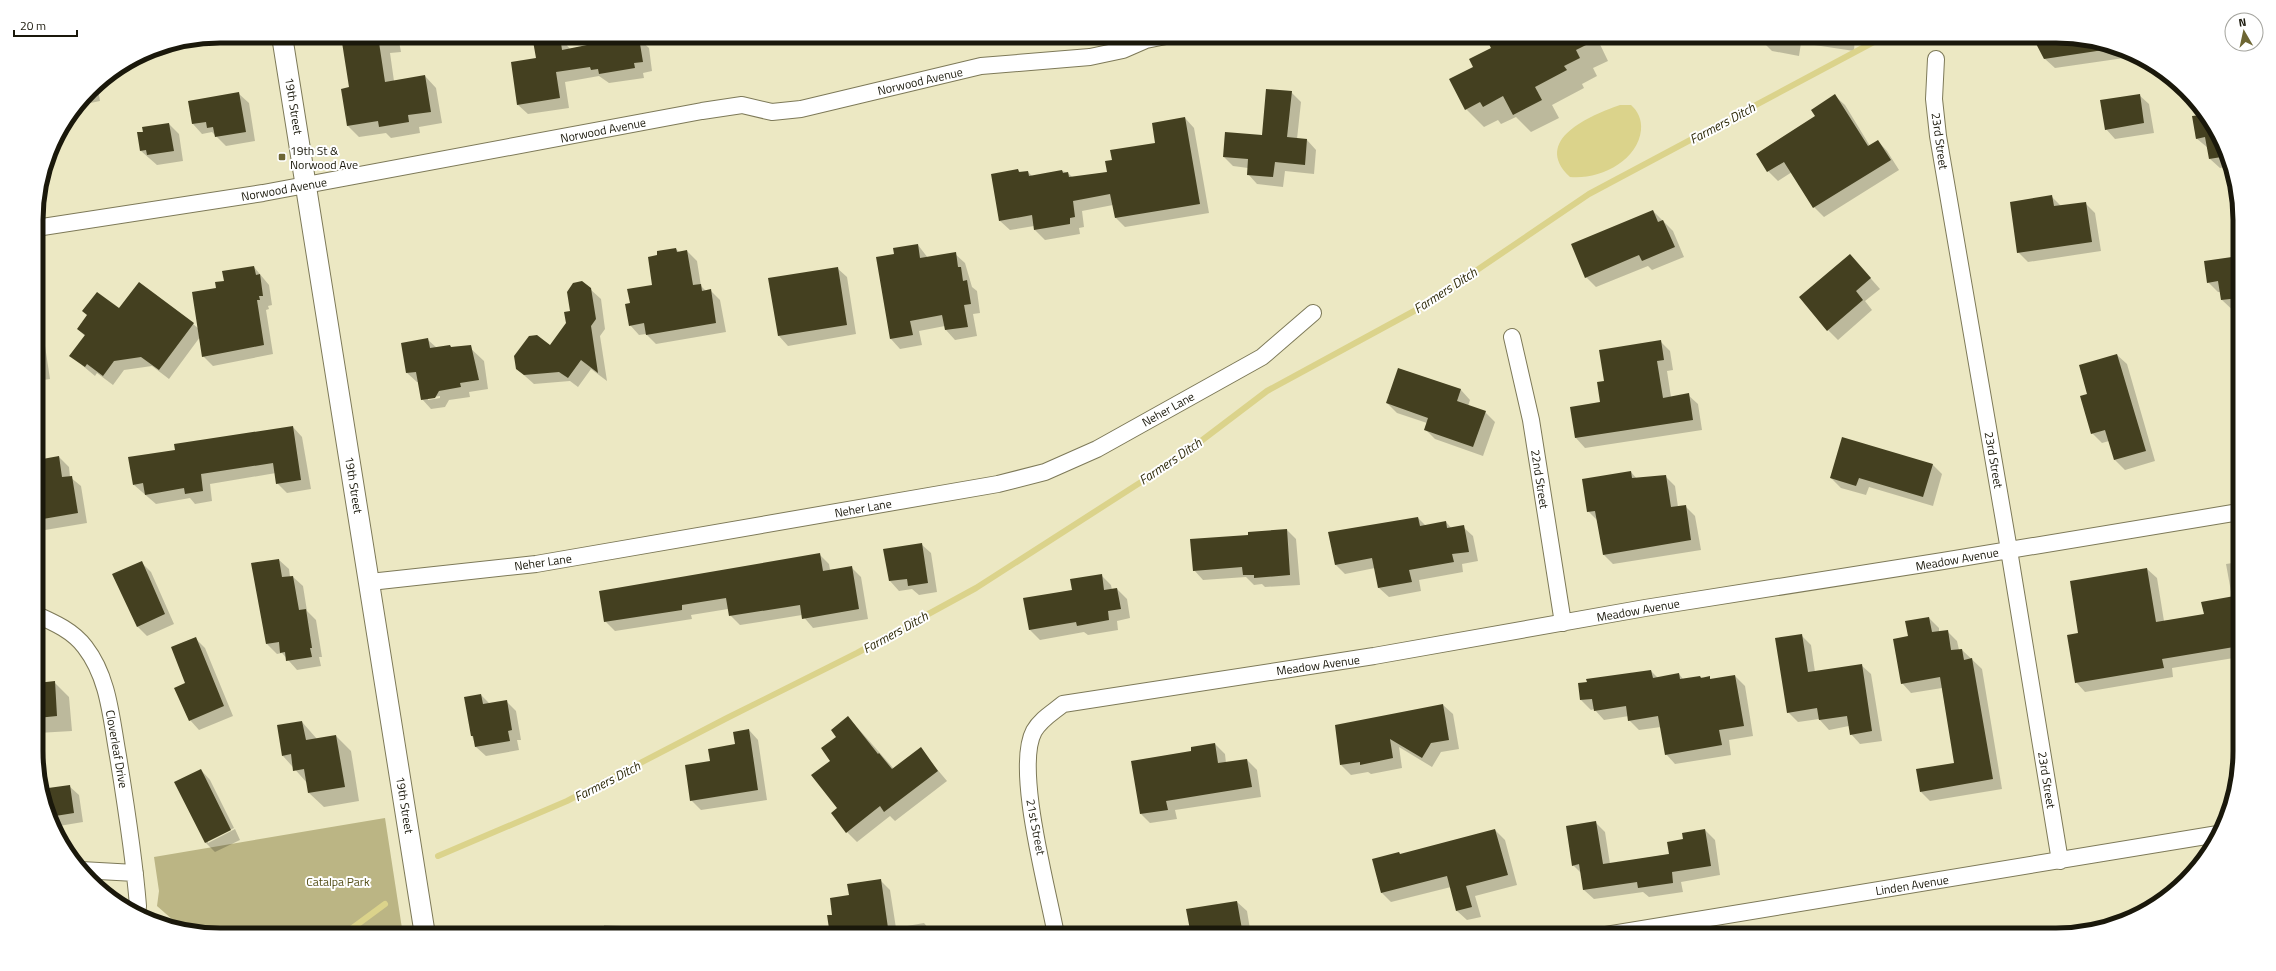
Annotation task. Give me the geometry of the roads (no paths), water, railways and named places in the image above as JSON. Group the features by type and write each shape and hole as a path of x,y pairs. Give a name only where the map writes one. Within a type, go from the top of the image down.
{"street":[{"name":"19th Street","path":"283,43 424,928"},
{"name":"Norwood Avenue","path":"43,227 306,185 702,111 742,105 772,112 801,109 981,66 1090,57 1124,50 1139,43"},
{"name":"23rd Street","path":"1936,59 1934,99 1938,136 2009,550 2060,861"},
{"name":"Neher Lane","path":"370,582 536,564 998,484 1045,472 1097,449 1262,357 1313,314"},
{"name":"22nd Street","path":"1512,337 1531,420 1563,623"},
{"name":"Meadow Avenue","path":"1041,721 1063,704 1088,699 1374,656 1645,608 2233,513"},
{"name":"Cloverleaf Drive","path":"43,618 65,628 84,646 99,668 108,701 130,825 138,908"},
{"name":"21st Street","path":"1041,721 1034,732 1027,752 1029,800 1055,928"},
{"name":"Linden Avenue","path":"1649,928 2212,835"},
{"path":"89,870 135,873"}],"waterway":[{"name":"Farmers Ditch","path":"438,856 567,801 857,653 976,588 1180,457 1267,391 1427,304 1589,194 1872,43"},
{"name":"Farmers Ditch","path":"352,928 385,904"}],"place":[{"name":"19th St & Norwood Ave","path":"282,157"}],"park label":[{"name":"Catalpa Park","path":"338,881"}]}
